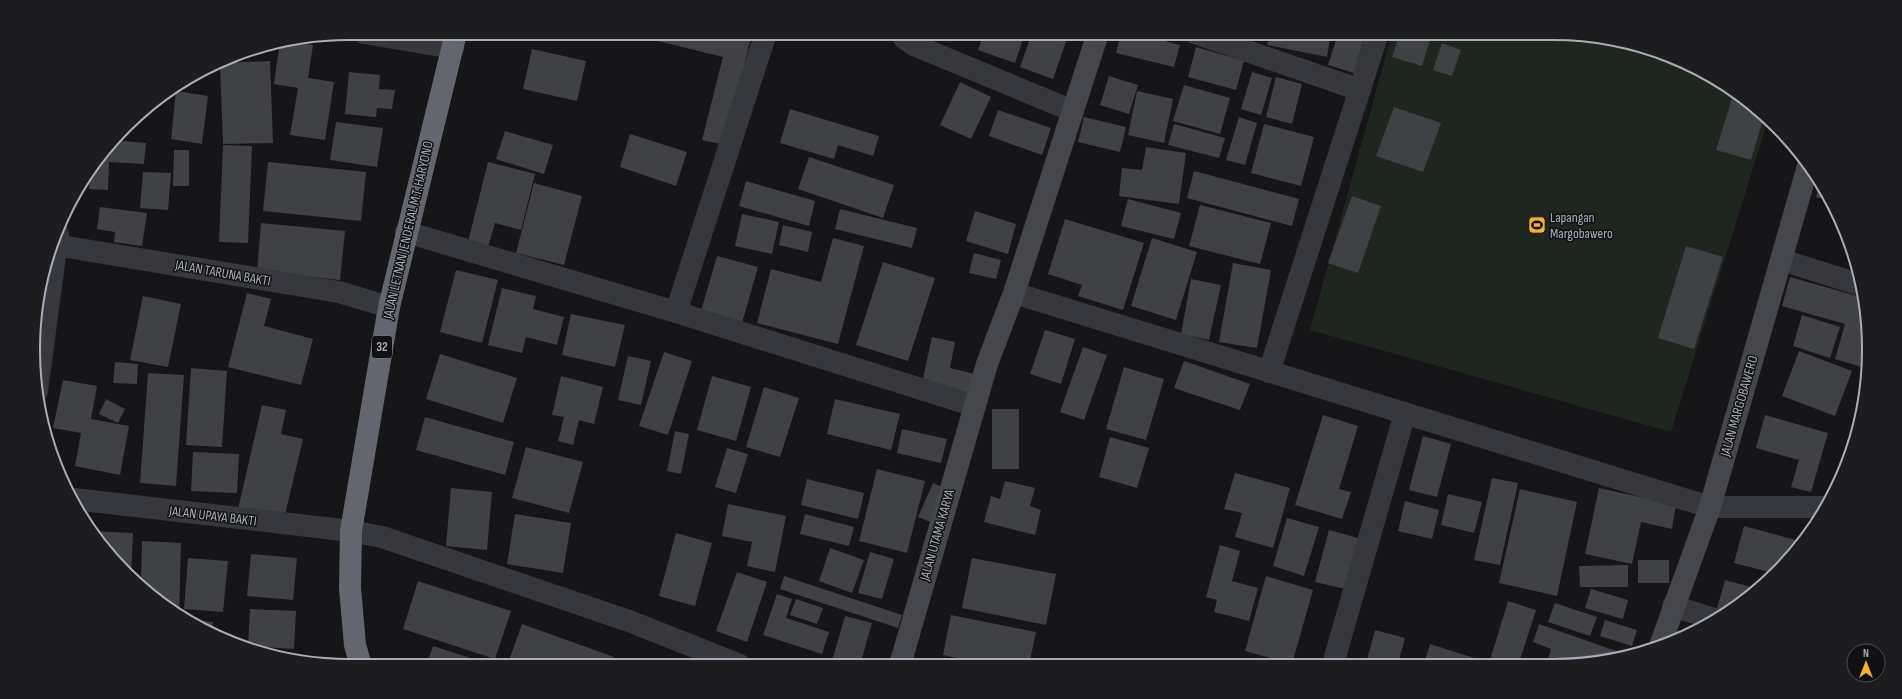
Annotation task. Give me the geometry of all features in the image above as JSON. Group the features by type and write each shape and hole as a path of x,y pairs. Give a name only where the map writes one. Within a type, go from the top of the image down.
{"highway":[{"name":"JALAN LETNAN JENDERAL M.T. HARYONO","path":"359,659 356,645 350,588 351,532 389,307 406,232 454,41"}],"street":[{"path":"443,40 454,41"},
{"path":"676,312 764,40"},
{"path":"906,40 914,46 1073,111"},
{"name":"JALAN UTAMA KARYA","path":"902,659 987,364 1014,293 1096,40"},
{"path":"1215,40 1360,90"},
{"path":"1268,372 1376,40"},
{"name":"JALAN MARGOBAWERO","path":"1663,638 1673,606 1710,507 1806,173"},
{"path":"406,232 676,312 975,406"},
{"name":"JALAN TARUNA BAKTI","path":"60,241 339,292 389,307"},
{"path":"41,363 56,252"},
{"path":"1782,260 1854,283"},
{"path":"1014,293 1710,507 1818,508"},
{"path":"1334,659 1405,413"},
{"name":"JALAN UPAYA BAKTI","path":"79,500 382,537 622,619 725,659"},
{"path":"1673,606 1708,617"}],"shaded area":[{"name":"Lapangan Margobawero","path":"1390,40 1552,40 1613,46 1652,56 1707,81 1741,104 1766,126 1671,432 1310,330"}],"building":[{"path":"654,40 750,40 725,145 702,140 723,57"},
{"path":"982,40 1023,40 1015,63 978,50"},
{"path":"1030,40 1067,40 1053,79 1020,67"},
{"path":"1119,40 1161,40 1180,45 1174,67 1116,53"},
{"path":"1268,40 1330,40 1327,57 1267,45"},
{"path":"1336,40 1364,40 1354,73 1328,65"},
{"path":"1398,40 1430,40 1422,66 1392,57"},
{"path":"1442,43 1461,50 1452,76 1433,70"},
{"path":"303,44 313,45 308,78 334,82 325,140 290,135 298,88 274,84 279,49"},
{"path":"1196,47 1244,61 1236,90 1188,77"},
{"path":"532,49 586,61 577,101 523,89"},
{"path":"270,61 273,143 223,144 220,69 235,62"},
{"path":"349,72 380,75 379,89 395,90 392,109 377,108 376,117 345,114"},
{"path":"1252,72 1272,78 1261,115 1241,109"},
{"path":"1109,76 1138,85 1129,114 1100,105"},
{"path":"1276,77 1302,84 1292,124 1266,117"},
{"path":"960,82 991,97 971,139 940,125"},
{"path":"1184,85 1230,98 1220,134 1173,121"},
{"path":"179,91 208,96 202,144 171,139 176,94"},
{"path":"1137,91 1173,99 1164,143 1128,135"},
{"path":"1732,98 1762,122 1751,160 1716,150"},
{"path":"1394,107 1441,123 1423,172 1376,156"},
{"path":"790,109 879,136 873,156 838,145 834,159 780,143"},
{"path":"998,110 1051,128 1042,155 989,136"},
{"path":"1084,117 1126,127 1120,152 1078,142"},
{"path":"1239,117 1257,123 1245,165 1226,160"},
{"path":"336,122 383,128 377,167 330,160"},
{"path":"1174,124 1225,138 1219,158 1168,145"},
{"path":"1264,124 1314,137 1301,186 1251,173"},
{"path":"505,131 553,145 544,174 496,159"},
{"path":"630,134 687,152 676,186 620,167"},
{"path":"121,141 146,143 144,164 109,162 108,190 89,189 89,182 92,178"},
{"path":"223,145 252,146 248,243 219,242"},
{"path":"1146,147 1186,153 1179,204 1119,196 1122,168 1142,170"},
{"path":"174,150 189,150 189,186 173,186"},
{"path":"809,157 894,185 883,218 798,189"},
{"path":"268,162 366,172 361,221 263,211"},
{"path":"488,162 535,174 521,230 495,223 488,247 468,242"},
{"path":"1194,171 1299,199 1292,226 1187,198"},
{"path":"143,172 171,173 168,210 140,208"},
{"path":"746,181 815,201 809,226 739,206"},
{"path":"534,183 582,196 564,265 516,253"},
{"path":"1818,190 1823,199 1816,197"},
{"path":"1352,196 1381,206 1358,273 1328,263"},
{"path":"1128,199 1181,213 1174,239 1121,226"},
{"path":"1200,205 1271,223 1260,264 1189,246"},
{"path":"100,207 147,213 142,246 114,242 115,232 97,229"},
{"path":"840,209 917,228 912,248 835,229"},
{"path":"975,211 1016,224 1008,254 966,241"},
{"path":"742,214 779,222 772,254 735,246"},
{"path":"1065,219 1144,243 1123,310 1078,296 1082,285 1048,274"},
{"path":"261,223 345,231 340,280 257,271"},
{"path":"783,225 812,232 808,252 779,245"},
{"path":"833,238 864,246 838,344 757,323 771,269 821,282"},
{"path":"1152,238 1197,252 1176,320 1131,306"},
{"path":"1686,246 1723,257 1694,349 1658,338"},
{"path":"974,253 1001,260 996,279 969,273"},
{"path":"717,256 758,267 742,323 701,311"},
{"path":"883,262 935,278 908,361 856,345"},
{"path":"1233,263 1271,270 1257,348 1219,342"},
{"path":"456,270 498,280 482,343 440,332"},
{"path":"1790,277 1857,296 1861,329 1861,367 1835,359 1845,324 1782,306"},
{"path":"1191,279 1221,285 1209,340 1181,334"},
{"path":"502,288 536,296 533,309 564,317 557,345 526,337 522,353 488,345"},
{"path":"247,293 271,299 264,326 313,339 301,385 228,367"},
{"path":"143,296 181,304 168,367 130,360"},
{"path":"571,314 625,325 615,367 562,355"},
{"path":"1802,315 1840,327 1830,358 1793,346"},
{"path":"1045,330 1075,339 1061,384 1030,374"},
{"path":"932,337 955,342 950,368 975,374 971,393 922,383"},
{"path":"1083,347 1107,355 1084,420 1060,412"},
{"path":"1799,351 1852,371 1835,416 1782,396"},
{"path":"664,352 692,361 668,435 639,426"},
{"path":"440,354 517,378 503,423 426,399"},
{"path":"628,356 651,361 641,405 618,400"},
{"path":"1184,361 1250,384 1240,410 1174,388"},
{"path":"115,362 138,364 137,384 113,383"},
{"path":"1124,367 1164,379 1146,440 1106,429"},
{"path":"191,368 227,371 222,447 186,445"},
{"path":"148,373 184,375 176,486 140,483"},
{"path":"561,376 603,387 594,424 579,420 573,445 558,441 564,417 552,415"},
{"path":"712,376 751,387 736,441 697,430"},
{"path":"63,380 97,386 91,419 129,426 120,475 75,466 81,433 53,428"},
{"path":"764,387 799,398 780,457 746,447"},
{"path":"106,399 125,409 118,423 99,414"},
{"path":"835,399 900,414 891,450 827,434"},
{"path":"262,405 286,410 281,434 303,439 284,519 238,509"},
{"path":"992,409 1019,409 1019,469 992,469"},
{"path":"1323,415 1358,426 1339,489 1351,492 1342,519 1295,505"},
{"path":"1765,415 1828,433 1811,492 1791,487 1799,460 1756,448"},
{"path":"425,417 514,442 505,475 416,450"},
{"path":"902,429 947,439 941,463 897,453"},
{"path":"675,431 689,434 681,474 667,471"},
{"path":"1423,436 1451,444 1437,497 1409,490"},
{"path":"1110,437 1149,448 1137,488 1099,477"},
{"path":"526,447 583,462 569,513 512,498"},
{"path":"727,448 748,454 736,493 715,487"},
{"path":"193,452 239,454 237,493 191,491"},
{"path":"877,469 925,481 907,553 859,541"},
{"path":"1235,473 1290,488 1273,548 1235,537 1242,513 1224,509"},
{"path":"1492,478 1518,483 1500,565 1474,560"},
{"path":"807,479 864,493 858,519 801,505"},
{"path":"1005,481 1035,488 1030,506 1041,510 1035,535 984,522 991,496 1000,499"},
{"path":"933,483 948,490 933,523 918,517"},
{"path":"451,488 492,492 487,550 446,546"},
{"path":"1599,488 1676,505 1672,529 1641,522 1632,564 1585,554"},
{"path":"1520,489 1577,502 1557,596 1499,583"},
{"path":"1448,494 1482,502 1474,533 1441,525"},
{"path":"1405,501 1439,510 1432,539 1398,531"},
{"path":"728,504 786,516 775,572 747,566 752,542 722,536"},
{"path":"515,514 571,523 563,573 507,564"},
{"path":"805,514 854,527 849,546 800,534"},
{"path":"1287,518 1319,527 1304,576 1273,566"},
{"path":"1744,526 1796,540 1767,572 1734,563"},
{"path":"1329,530 1358,538 1345,589 1315,582"},
{"path":"99,531 133,533 131,568 117,554"},
{"path":"676,533 712,543 695,606 659,596"},
{"path":"142,541 181,543 179,608 141,578"},
{"path":"1220,545 1240,551 1232,581 1258,588 1249,621 1214,612 1217,600 1206,597"},
{"path":"830,548 864,560 852,593 819,581"},
{"path":"870,552 894,559 882,599 858,593"},
{"path":"251,554 297,558 293,600 247,596"},
{"path":"188,558 228,561 223,612 184,609"},
{"path":"972,558 1056,574 1046,625 962,608"},
{"path":"1638,560 1669,560 1669,583 1638,583"},
{"path":"1628,565 1628,587 1580,587 1579,566"},
{"path":"737,572 767,582 747,642 716,631"},
{"path":"784,576 902,615 898,628 780,589"},
{"path":"1266,576 1313,590 1293,659 1274,659 1245,651"},
{"path":"1725,580 1751,587 1741,595 1716,612"},
{"path":"418,581 511,611 495,659 403,629"},
{"path":"1591,589 1628,600 1623,619 1585,608"},
{"path":"777,594 792,599 786,618 829,632 822,654 763,635"},
{"path":"796,599 823,608 817,624 790,615"},
{"path":"1508,601 1536,610 1520,659 1490,659"},
{"path":"1555,603 1597,617 1590,636 1548,622"},
{"path":"250,609 296,611 294,649 266,647 248,642"},
{"path":"951,615 1036,632 1030,659 961,659 943,655"},
{"path":"845,616 872,623 862,659 833,659"},
{"path":"1605,620 1637,630 1632,646 1600,636"},
{"path":"201,621 213,622 212,627"},
{"path":"522,624 614,657 613,659 510,659"},
{"path":"1539,624 1618,652 1593,656 1548,659 1551,649 1533,642"},
{"path":"1375,630 1405,638 1399,659 1367,659"},
{"path":"1430,644 1477,659 1426,659"},
{"path":"433,646 473,659 428,659"}],"place":[{"name":"Lapangan Margobawero","path":"1537,225"}]}
